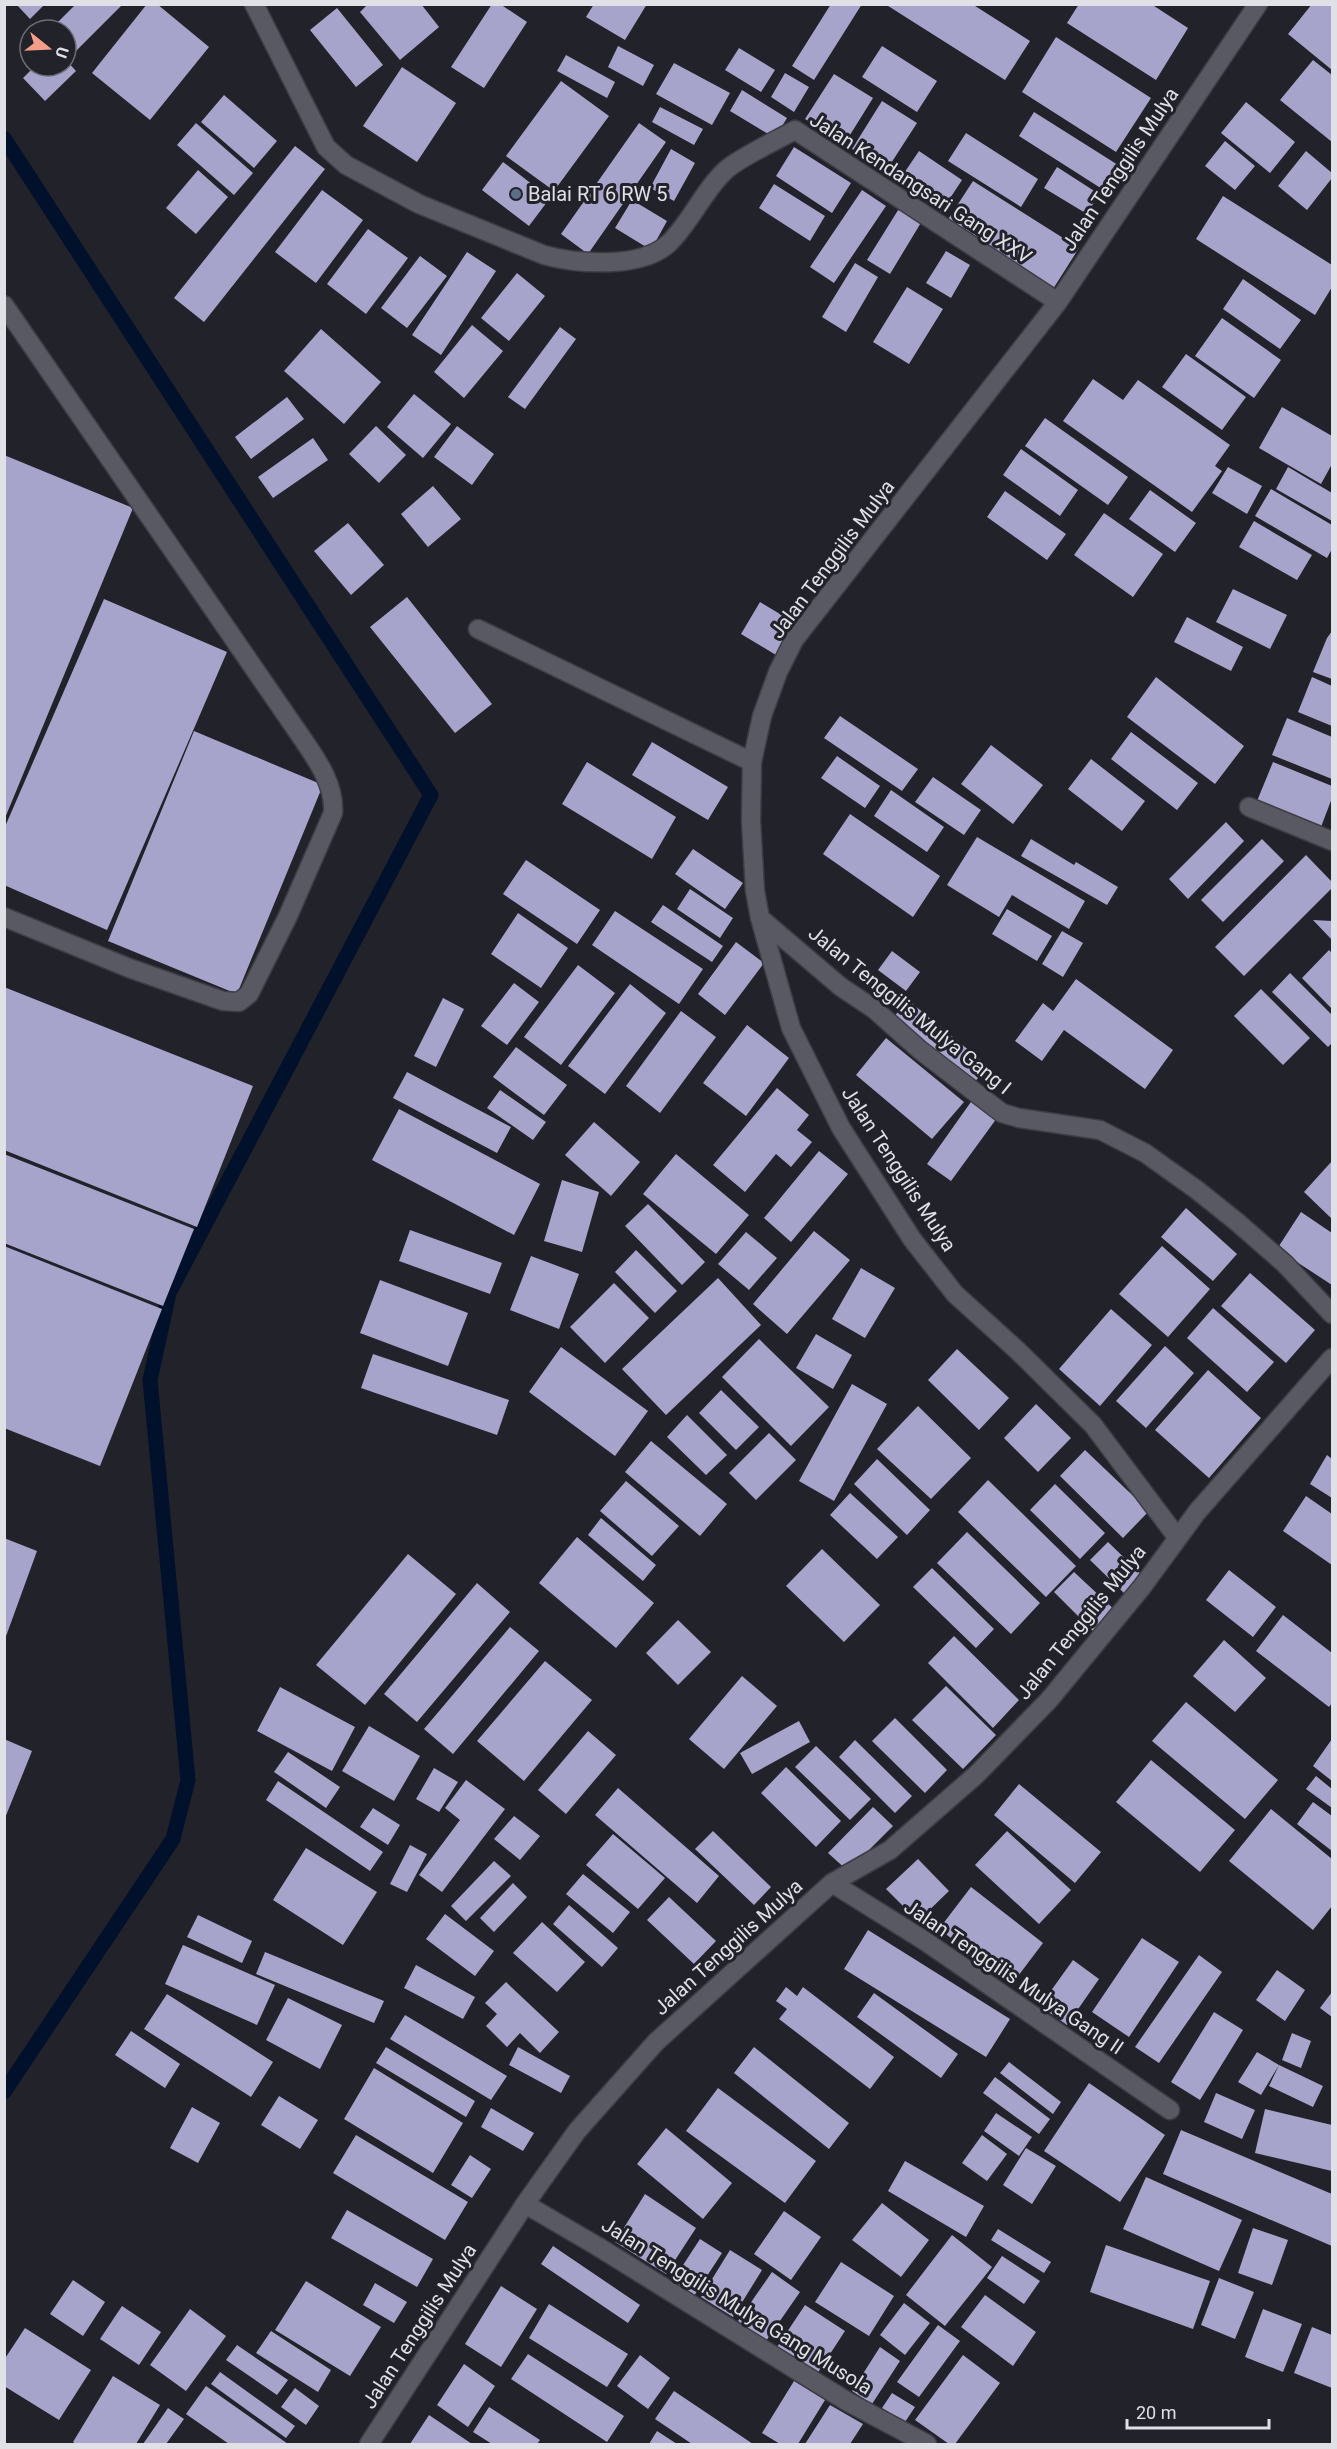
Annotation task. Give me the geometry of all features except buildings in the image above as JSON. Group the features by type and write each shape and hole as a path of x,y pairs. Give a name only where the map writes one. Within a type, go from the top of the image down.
{"street":[{"name":"Jalan Kendangsari Gang XXV","path":"254,4 326,147 346,165 419,204 544,255 563,260 633,260 650,256 668,244 727,169 795,130 1058,302"},
{"name":"Jalan Tenggilis Mulya","path":"1177,1537 1093,1425 1018,1351 955,1294 912,1239 841,1128 790,1028 760,918 755,891 751,821 752,762 762,716 778,672 794,640 1058,302 1258,4"},
{"path":"4,305 308,745 322,768 333,803 333,813 288,916 249,994 239,1002 223,1001 129,968 4,917"},
{"path":"478,629 752,762"},
{"path":"1249,807 1332,841"},
{"name":"Jalan Tenggilis Mulya Gang I","path":"760,918 841,987 874,1009 920,1050 1002,1113 1019,1118 1100,1130 1145,1153 1237,1222 1285,1264 1332,1314"},
{"name":"Jalan Tenggilis Mulya","path":"369,2445 525,2204 577,2131 656,2042 832,1883 890,1850 976,1775 1049,1700 1142,1587 1177,1537 1332,1359"},
{"name":"Jalan Tenggilis Mulya Gang II","path":"832,1883 925,1941 1170,2110"},
{"name":"Jalan Tenggilis Mulya Gang Musola","path":"525,2204 607,2252 848,2402 927,2445"}],"waterway":[{"path":"4,138 431,795 169,1293 150,1380 188,1780 173,1839 4,2092"}],"place":[{"name":"Balai RT 6 RW 5","path":"516,194"}]}
